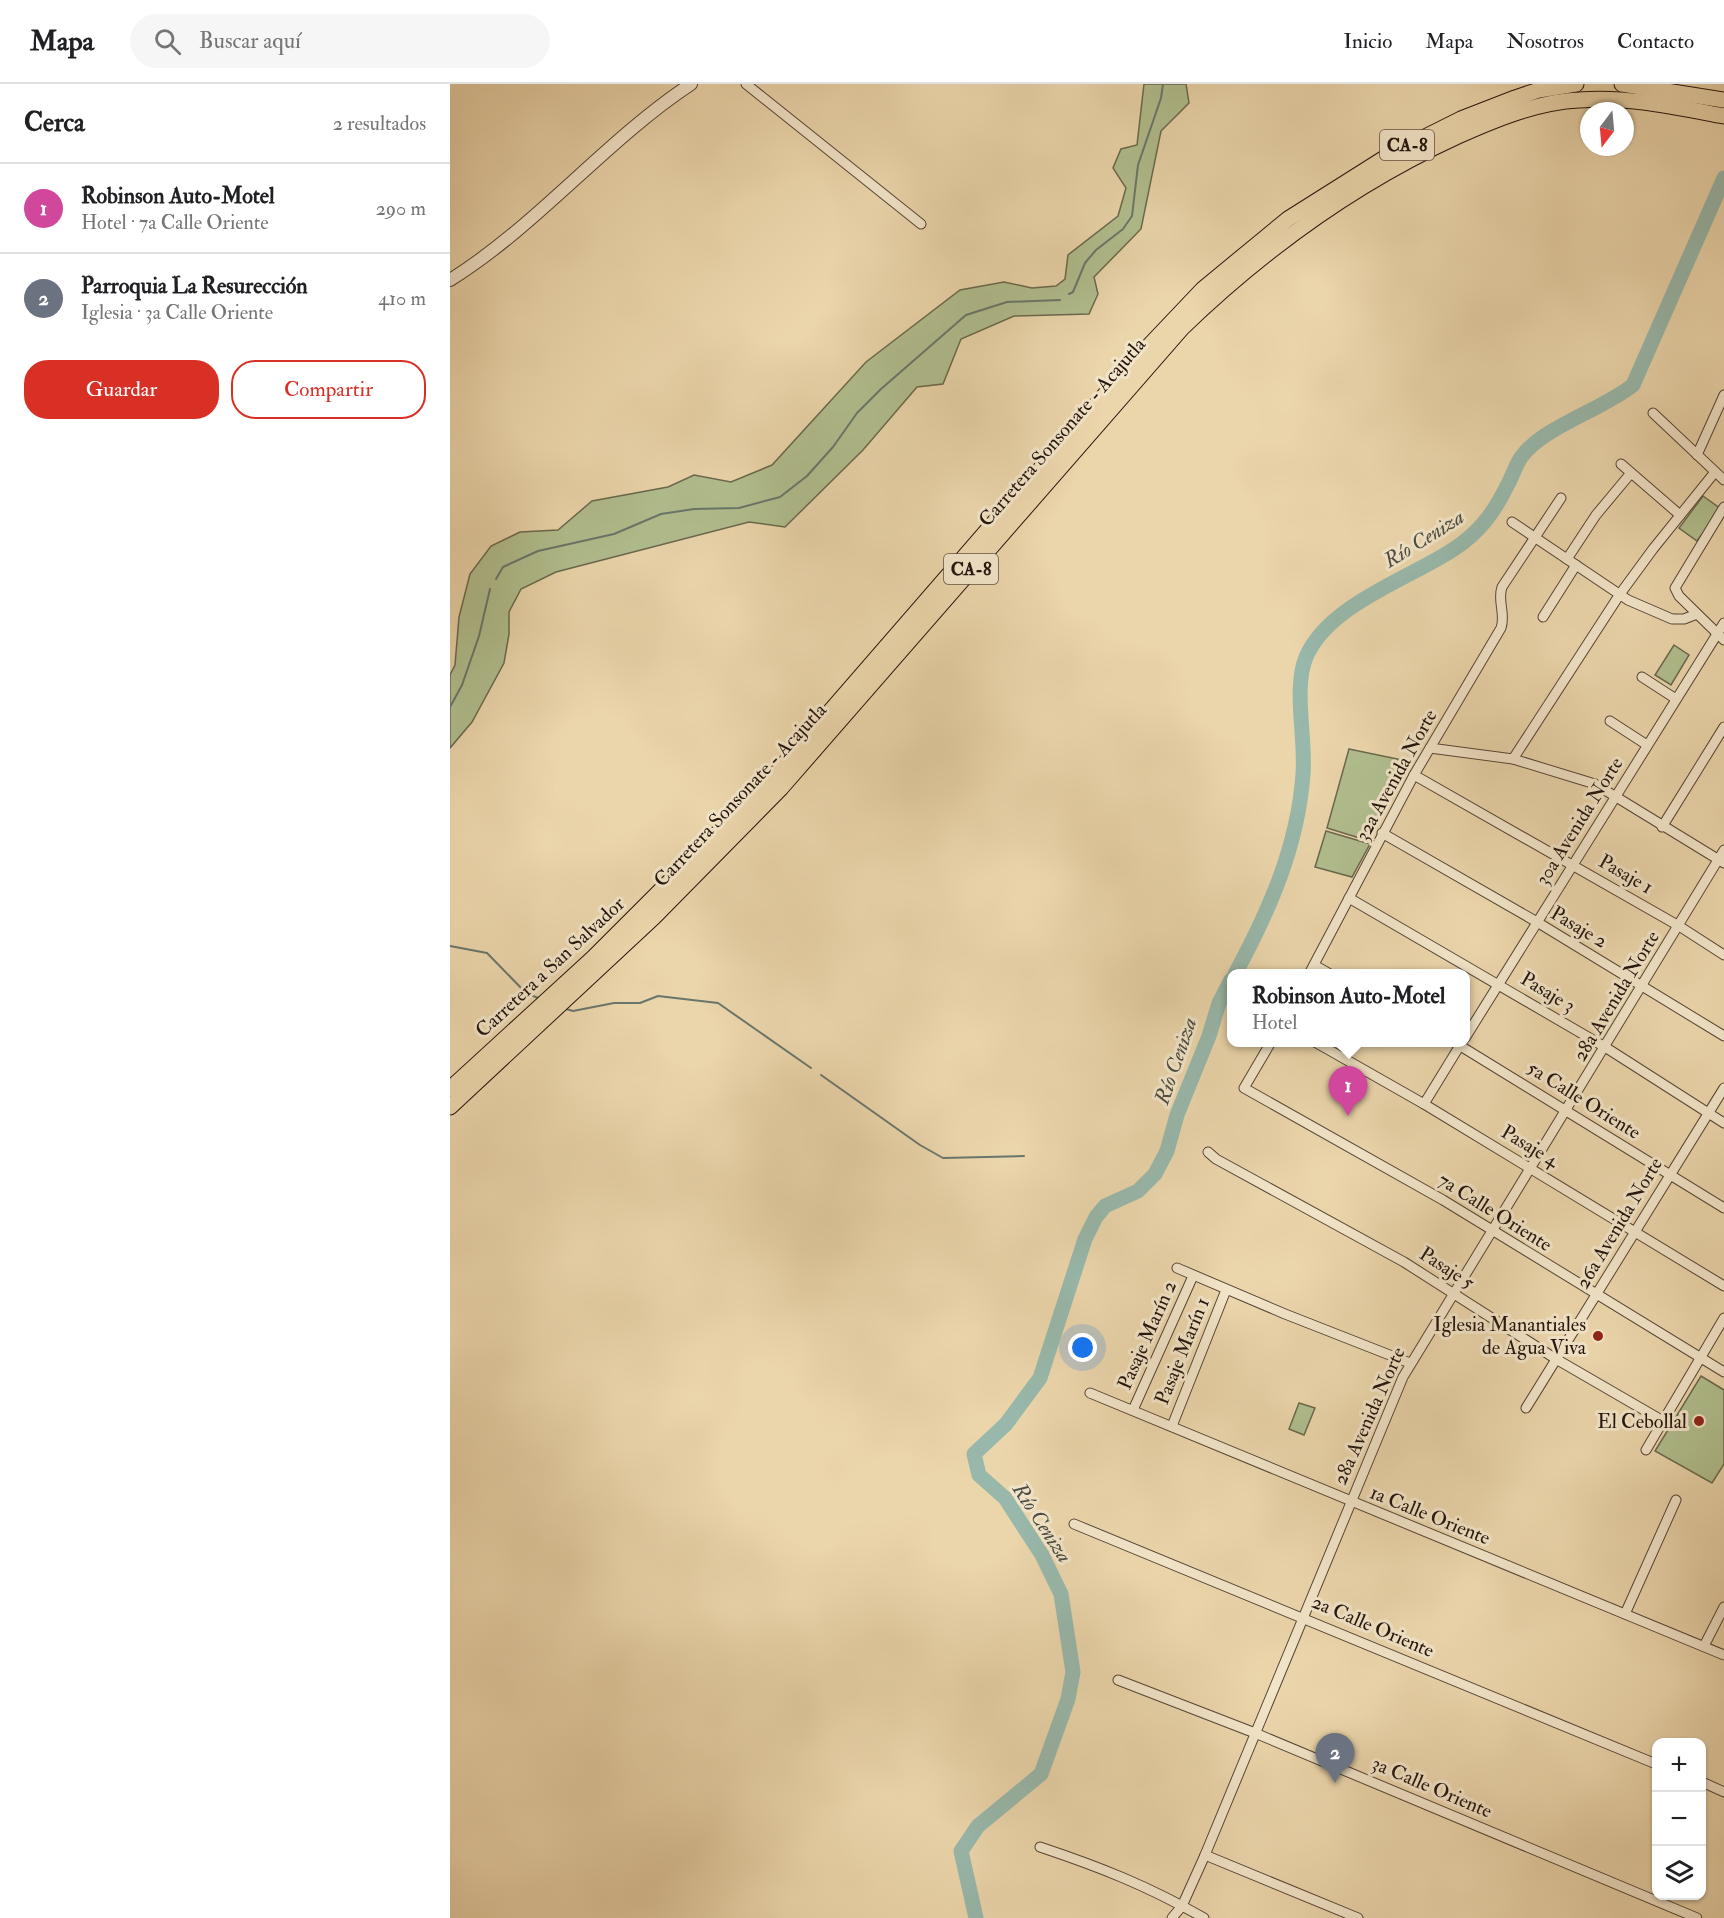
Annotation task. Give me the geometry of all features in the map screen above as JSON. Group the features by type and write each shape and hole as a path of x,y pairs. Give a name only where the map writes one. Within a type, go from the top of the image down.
{"highway":[{"name":"CA-8","path":"1569,84 1576,84"},
{"name":"Carretera a San Salvador","path":"450,1089 593,958 768,783 1161,331 1203,289 1261,240 1357,173 1425,136 1515,98 1569,84"},
{"path":"1622,84 1673,90 1724,100"},
{"name":"Carretera Sonsonate - Acajutla","path":"450,1107 726,845 781,788 1182,328 1249,266 1322,212 1379,176 1470,131 1522,111 1563,101 1619,99 1724,116"}],"street":[{"path":"450,280 563,192 658,107 691,84"},
{"path":"746,84 921,224"},
{"path":"1697,455 1724,395"},
{"path":"1653,413 1724,480"},
{"path":"1621,464 1680,515"},
{"path":"1513,759 1620,594 1715,472"},
{"path":"1543,617 1596,515 1631,473"},
{"path":"1534,537 1561,498"},
{"path":"1721,637 1674,588 1724,507"},
{"path":"1512,522 1620,594 1672,619 1684,619 1697,614"},
{"name":"32a Avenida Norte","path":"1311,969 1414,775 1501,628 1504,614 1500,594 1534,537"},
{"name":"30a Avenida Norte","path":"1470,1027 1676,699 1721,637 1724,624"},
{"path":"1642,677 1676,699"},
{"path":"1610,721 1647,745"},
{"path":"1662,827 1724,727"},
{"path":"1430,748 1513,759 1584,780 1616,795 1662,827 1721,862"},
{"name":"Pasaje 1","path":"1414,775 1679,926 1724,955"},
{"name":"Pasaje 2","path":"1382,833 1537,922 1724,1036"},
{"name":"28a Avenida Norte","path":"1172,1918 1182,1906 1205,1855 1350,1501 1410,1363 1679,926 1721,862 1724,850"},
{"name":"Pasaje 3","path":"1348,898 1605,1047 1724,1123"},
{"name":"7a Calle Oriente","path":"1268,1047 1244,1088 1424,1190 1595,1296 1724,1372"},
{"name":"Pasaje 4","path":"1324,1047 1532,1168 1634,1233 1724,1286"},
{"name":"30a Avenida Norte","path":"1424,1104 1457,1047"},
{"name":"5a Calle Oriente","path":"1468,1047 1724,1208"},
{"name":"26a Avenida Norte","path":"1526,1408 1724,1088"},
{"name":"Pasaje 5","path":"1208,1152 1216,1159 1404,1262 1556,1359 1663,1421"},
{"path":"1177,1268 1226,1290 1410,1363"},
{"name":"Pasaje Marín 2","path":"1133,1410 1193,1276"},
{"name":"Pasaje Marín 1","path":"1172,1426 1226,1290"},
{"path":"1646,1450 1724,1318"},
{"name":"1a Calle Oriente","path":"1090,1393 1724,1655"},
{"path":"1625,1614 1676,1500"},
{"name":"2a Calle Oriente","path":"1074,1524 1652,1762"},
{"path":"1704,1646 1724,1607"},
{"name":"3a Calle Oriente","path":"1118,1680 1255,1733 1697,1918"},
{"path":"1706,1784 1724,1792"},
{"path":"1040,1846 1112,1871 1204,1918"},
{"path":"1205,1855 1358,1918"}],"green space":[{"path":"1144,84 1186,84 1189,103 1161,131 1141,229 1094,277 1098,294 1089,314 1014,316 961,339 943,384 917,387 863,450 785,527 749,522 556,572 521,589 509,612 509,634 504,663 472,722 450,748 450,675 455,665 459,617 470,574 491,546 520,532 558,530 592,501 668,487 694,475 731,482 772,465 866,362 960,290 1004,282 1032,288 1056,286 1065,279 1068,255 1118,216 1126,188 1113,168 1121,149 1137,145"},
{"path":"1703,496 1721,509 1697,541 1679,528"},
{"path":"1674,645 1689,655 1671,685 1655,675"},
{"path":"1349,749 1407,761 1366,840 1327,828"},
{"path":"1326,831 1370,844 1352,877 1315,867"},
{"name":"El Cebollal","path":"1701,1376 1724,1390 1724,1464 1712,1483 1655,1451"},
{"path":"1299,1403 1315,1408 1304,1435 1289,1429"}],"waterway":[{"path":"1069,294 1073,292 1085,263 1096,250 1123,229 1132,216 1138,165 1161,98 1163,84"},
{"name":"Río Ceniza","path":"1238,969 1270,902 1295,827 1303,774 1300,684 1306,657 1317,638 1351,607 1436,560 1463,542 1492,512 1520,459 1532,445 1633,385 1724,178"},
{"path":"496,579 503,567 538,551 614,534 661,514 694,509 739,508 780,497 807,476 833,447 857,413 881,389 966,315 1007,302 1060,300"},
{"path":"450,707 462,685 479,636 490,589"},
{"path":"450,946 487,953 526,993 538,998"},
{"name":"Río Ceniza","path":"976,1918 961,1851 978,1826 1041,1774 1068,1699 1073,1672 1061,1594 1042,1555 1005,1498 979,1475 974,1454 1006,1424 1040,1378 1085,1239 1096,1217 1105,1206 1138,1191 1155,1174 1167,1151 1177,1115 1209,1036 1219,1003 1227,988"},
{"path":"566,1009 573,1011 614,1003 640,1003 658,996 718,1003 811,1068"},
{"path":"821,1075 920,1145 943,1158 1024,1156"}],"place":[{"name":"Robinson Auto-Motel","path":"1348,1116"},
{"name":"Iglesia Manantiales de Agua Viva","path":"1598,1336"},
{"name":"El Cebollal","path":"1699,1421"},
{"name":"Parroquia La Resurección","path":"1335,1783"}]}
